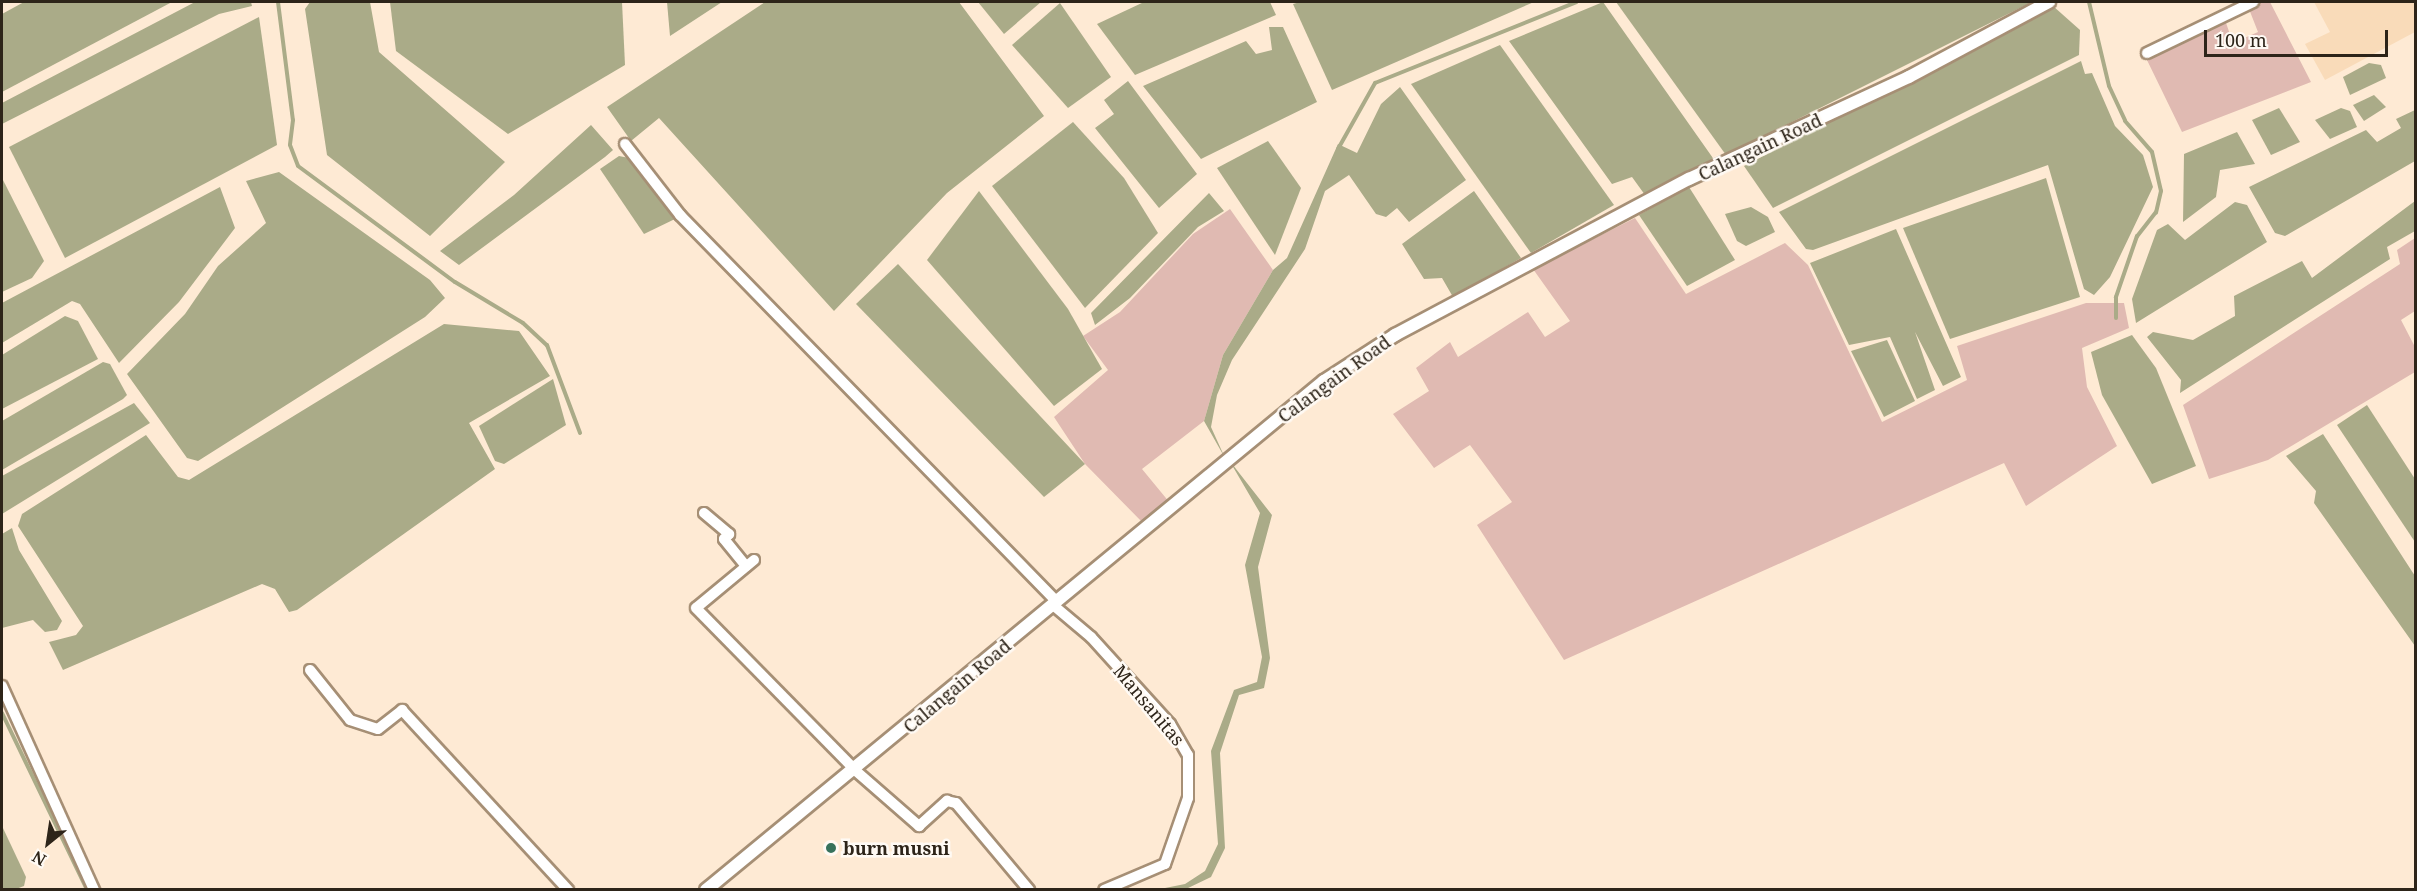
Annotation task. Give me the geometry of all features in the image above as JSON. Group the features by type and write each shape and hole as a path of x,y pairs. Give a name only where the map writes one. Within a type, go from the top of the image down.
{"street":[{"name":"Calangain Road","path":"706,890 855,771 1224,460 1324,381 1395,335 1689,179 1909,77 2049,2"},
{"path":"2147,53 2253,2"},
{"name":"Mansanitas","path":"625,144 680,215 1055,604 1091,637 1170,724 1188,755 1188,798 1165,864 1104,890"},
{"path":"704,513 729,534 723,539 750,563 696,609 855,771 919,826 947,801 956,803 1029,890"},
{"path":"310,670 350,720 378,729 402,710 568,890"},
{"path":"2,686 94,890"}],"shaded area":[{"path":"24,2 172,2 2,92 2,14"},
{"path":"195,2 251,2 252,6 219,14 2,124 2,103"},
{"path":"310,2 370,2 379,52 505,162 430,236 327,155 305,9"},
{"path":"390,2 622,2 625,65 508,134 396,51"},
{"path":"667,2 722,2 670,36"},
{"path":"765,2 959,2 1044,116 947,193 834,311 659,118 631,141 607,107"},
{"path":"978,2 1041,2 1004,34"},
{"path":"1144,2 1270,2 1276,15 1135,75 1097,24"},
{"path":"1300,2 1534,2 1332,90 1293,4"},
{"path":"1603,2 1715,161 1645,195 1632,177 1612,184 1509,41"},
{"path":"1616,2 2032,2 1726,155"},
{"path":"2261,2 2270,2 2311,82 2182,132 2146,58 2225,20 2233,43 2258,32 2249,9"},
{"path":"2314,2 2415,2 2415,32 2325,80 2305,44 2330,32"},
{"path":"1060,3 1111,77 1068,108 1012,45"},
{"path":"2053,6 2080,30 2079,55 1773,208 1744,166"},
{"path":"259,17 277,145 65,258 9,147"},
{"path":"1269,27 1283,27 1317,102 1201,159 1143,86 1246,41 1256,54 1272,50"},
{"path":"1500,45 1614,205 1531,253 1411,84"},
{"path":"2081,61 2085,74 2092,73 2115,126 2143,155 2153,187 2110,277 2094,295 2084,289 2048,165 1813,250 1806,249 1779,212"},
{"path":"2369,63 2381,65 2386,78 2350,95 2343,77"},
{"path":"1128,81 1197,174 1159,208 1095,128 1114,114 1104,100"},
{"path":"1400,87 1466,180 1409,222 1397,208 1386,217 1376,214 1349,175 1325,191 1305,249 1232,360 1217,395 1211,427 1225,458 1204,421 1223,355 1273,270 1287,258 1338,144 1357,153 1381,104"},
{"path":"2374,95 2386,107 2364,121 2353,105"},
{"path":"2279,108 2300,142 2271,155 2252,120"},
{"path":"2341,108 2350,111 2357,127 2330,139 2315,120"},
{"path":"2415,110 2415,161 2285,236 2275,233 2249,187 2366,130 2377,142 2401,128 2396,119"},
{"path":"1073,122 1124,178 1158,233 1085,308 992,186"},
{"path":"591,125 613,150 605,157 459,265 440,251 514,195"},
{"path":"2237,132 2255,164 2220,170 2216,197 2183,222 2184,154"},
{"path":"1268,141 1301,188 1275,255 1217,168"},
{"path":"619,156 629,158 677,218 644,234 600,169"},
{"path":"279,172 430,280 445,298 425,317 198,461 187,458 127,374 185,314 218,266 266,223 246,181"},
{"path":"2,178 44,261 32,278 2,292"},
{"path":"2046,178 2080,297 1950,339 1903,228"},
{"path":"220,187 235,228 179,302 119,363 80,304 72,301 2,343 2,303"},
{"path":"1689,187 1735,260 1687,286 1639,215"},
{"path":"979,191 1068,309 1102,369 1054,406 927,260"},
{"path":"1474,191 1521,258 1453,297 1442,278 1424,279 1402,244"},
{"path":"1209,193 1224,211 1198,227 1130,298 1095,325 1091,313"},
{"path":"2415,201 2415,231 2387,247 2390,259 2180,393 2181,380 2147,337 2153,332 2193,340 2235,316 2234,296 2302,261 2312,278"},
{"path":"2235,202 2247,205 2267,242 2136,323 2132,299 2157,230 2168,224 2185,240"},
{"path":"1751,207 1768,217 1775,232 1746,246 1737,241 1725,214"},
{"path":"1230,209 1273,270 1223,355 1204,421 1142,469 1170,503 1144,524 1085,464 1054,417 1108,370 1083,336 1120,312 1193,234"},
{"path":"1635,218 1686,294 1785,243 1808,265 1882,422 1967,380 1957,346 2086,303 2124,303 2129,328 2082,348 2087,387 2117,446 2026,506 2004,463 1564,660 1477,525 1512,502 1470,445 1434,468 1393,414 1429,391 1416,368 1450,342 1458,357 1528,312 1545,337 1570,321 1533,269"},
{"path":"1896,229 1961,377 1943,386 1915,332 1935,390 1917,399 1890,337 1849,345 1810,263"},
{"path":"2415,238 2415,311 2401,320 2415,347 2415,372 2268,460 2209,479 2183,405 2400,264 2397,250"},
{"path":"898,264 1085,464 1044,497 856,304"},
{"path":"65,316 78,321 98,359 2,409 2,355"},
{"path":"444,324 519,331 550,376 469,423 495,469 297,610 289,612 275,589 262,584 63,670 49,642 76,635 83,626 18,526 22,514 146,435 178,477 189,480"},
{"path":"2132,335 2156,368 2196,466 2152,484 2102,395 2091,352"},
{"path":"1887,340 1915,401 1884,417 1851,351"},
{"path":"103,362 110,364 127,395 2,470 2,421"},
{"path":"553,379 566,425 504,464 495,461 479,426"},
{"path":"134,403 150,423 2,514 2,476"},
{"path":"2367,405 2415,479 2415,542 2337,425"},
{"path":"2323,434 2415,576 2415,646 2314,503 2316,491 2286,456"},
{"path":"1229,460 1272,515 1258,567 1270,658 1264,688 1239,695 1220,753 1225,848 1211,877 1186,889 1155,890 1185,884 1205,871 1218,844 1211,751 1234,690 1257,682 1262,657 1245,565 1260,513"},
{"path":"12,528 19,550 62,621 57,630 45,632 33,620 2,628 2,534"},
{"path":"2,826 26,877 24,886 16,889 2,889"}],"waterway":[{"path":"278,2 293,120 290,145 298,166 455,282 523,323 547,345 580,433"},
{"path":"1338,149 1375,83 1576,2"},
{"path":"2089,2 2109,86 2125,121 2152,152 2161,191 2156,212 2137,236 2116,297 2116,318"},
{"path":"2,713 87,890"}],"place":[{"name":"burn musni","path":"831,848"}]}
